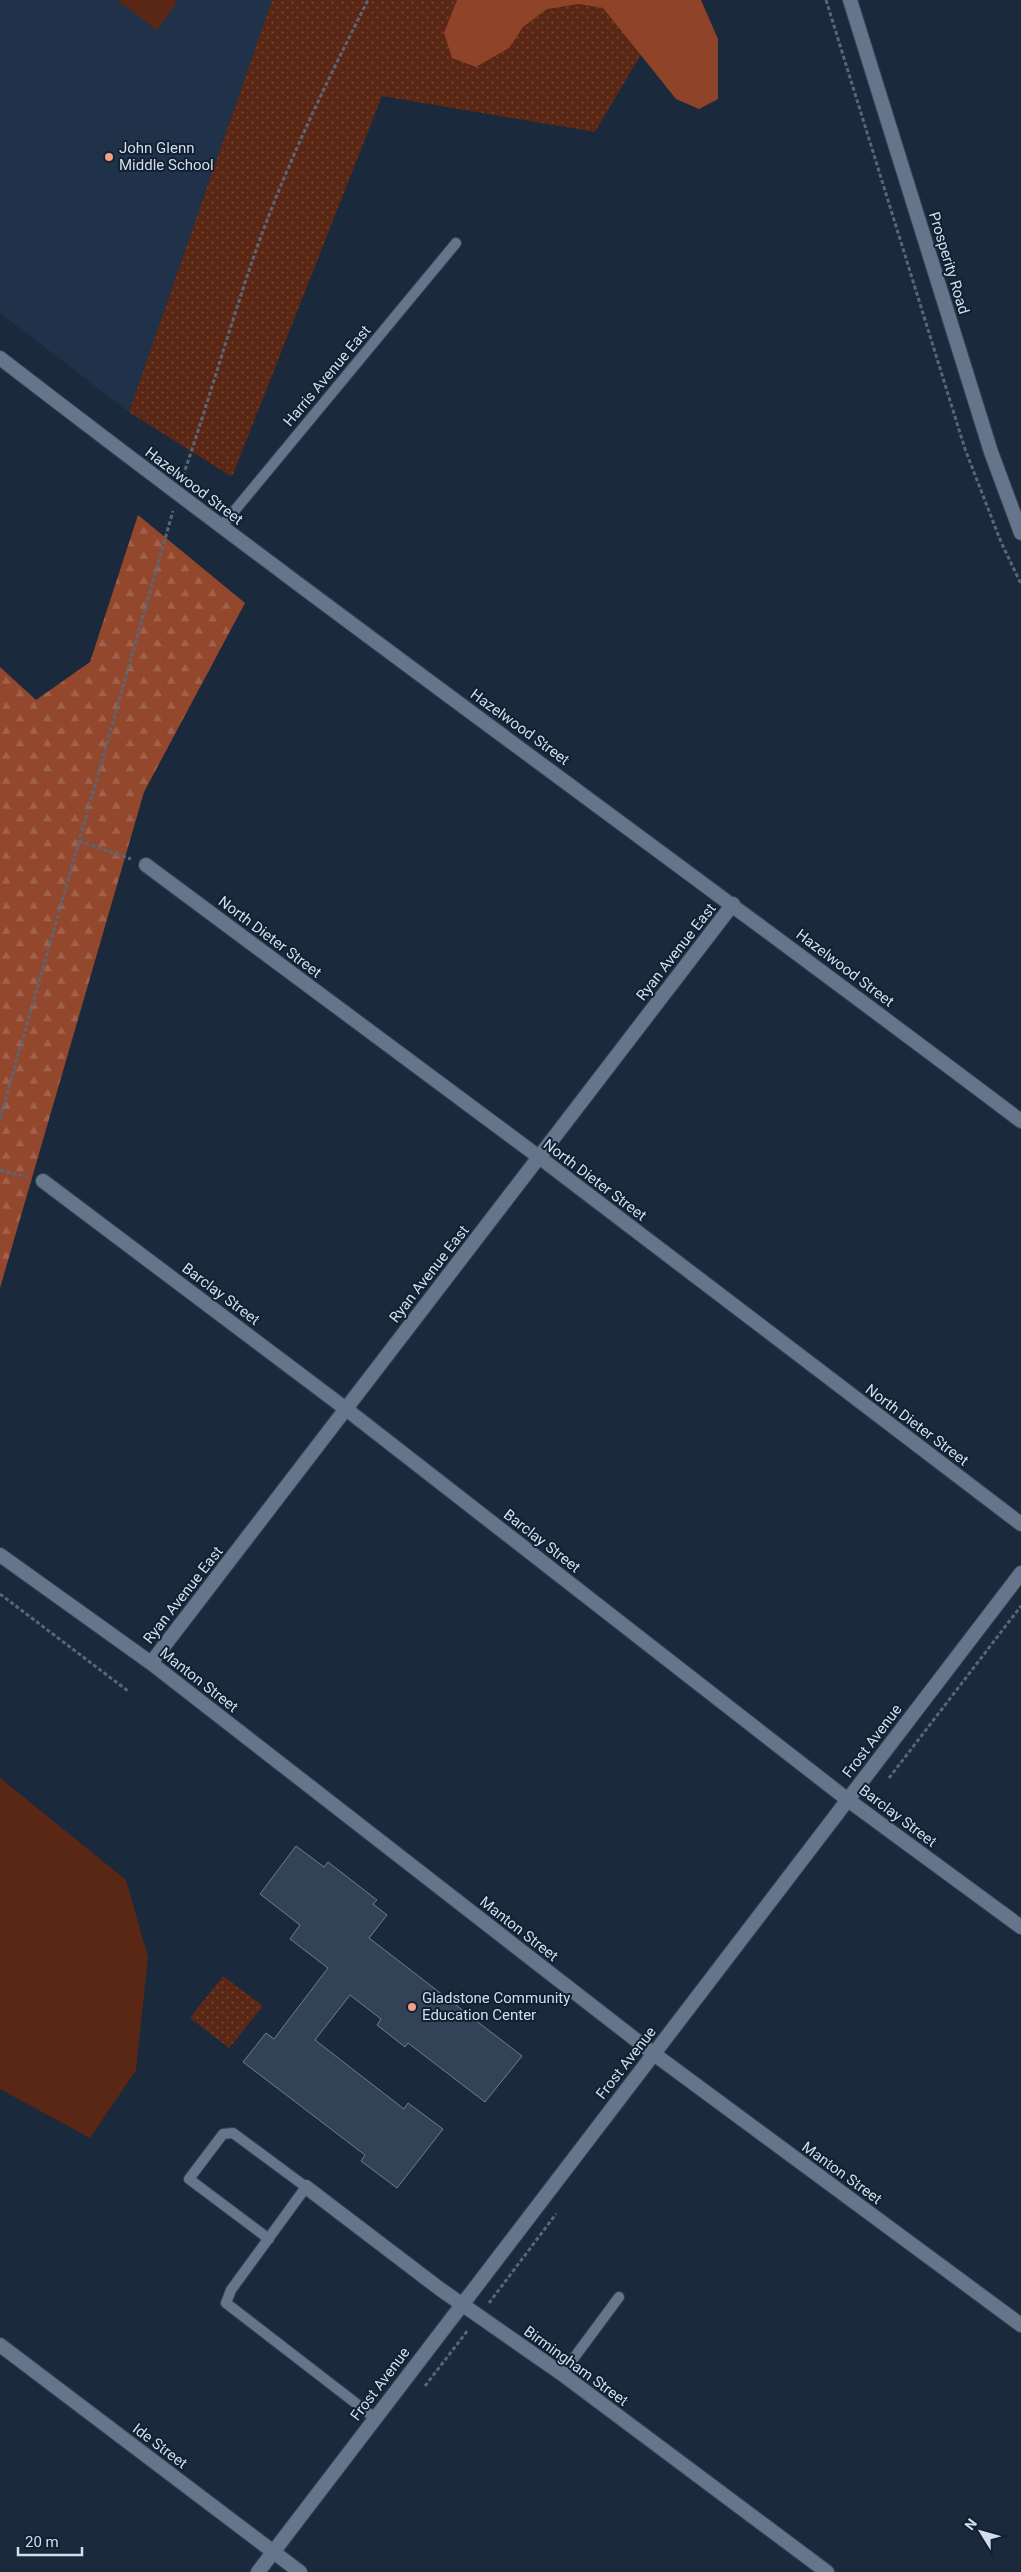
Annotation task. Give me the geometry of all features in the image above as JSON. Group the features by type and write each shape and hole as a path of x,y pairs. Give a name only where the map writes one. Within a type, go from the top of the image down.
{"street":[{"name":"Prosperity Road","path":"850,0 991,452 1021,534"},
{"name":"Hazelwood Street","path":"0,358 221,527 733,904 1021,1121"},
{"name":"North Dieter Street","path":"146,864 539,1157 1021,1524"},
{"name":"Ryan Avenue East","path":"151,1663 733,904"},
{"name":"Barclay Street","path":"43,1181 346,1409 848,1800 1021,1928"},
{"name":"Manton Street","path":"0,1555 151,1663 654,2054 1021,2325"},
{"name":"Frost Avenue","path":"258,2572 461,2303 654,2054 1021,1573"},
{"name":"Birmingham Street","path":"306,2187 461,2303 562,2374 827,2572"},
{"name":"Ide Street","path":"0,2345 300,2572"}],"lane":[{"name":"Harris Avenue East","path":"221,527 456,243"},
{"path":"269,2239 189,2179 223,2134 233,2133 306,2187 269,2239 228,2295 226,2303 375,2418"},
{"path":"562,2374 619,2297"}],"path":[{"path":"0,1120 177,494 254,256 306,126 368,0"},
{"path":"826,0 965,449 1001,542 1021,584"},
{"path":"79,841 146,864"},
{"path":"0,1170 43,1181"},
{"path":"0,1594 128,1691"}],"shaded area":[{"name":"John Glenn Middle School","path":"0,0 272,0 129,412 0,313"},
{"path":"117,0 174,0 177,2 157,30"},
{"path":"272,0 673,0 595,132 382,96 232,477 129,412"},
{"path":"457,0 701,0 718,39 718,99 699,109 676,99 603,8 579,4 547,9 523,27 509,48 476,67 452,58 444,33"},
{"path":"0,1778 126,1880 148,1957 136,2070 90,2138 0,2089"},
{"path":"223,1976 263,2006 229,2048 190,2018"}],"green space":[{"path":"138,515 245,603 144,792 0,1288 0,667 36,700 90,662"}],"building":[{"name":"Gladstone Community Education Center","path":"296,1846 324,1867 328,1862 377,1900 373,1904 387,1915 369,1938 522,2056 485,2102 408,2043 405,2047 377,2025 381,2019 350,1995 315,2040 404,2109 408,2103 443,2129 397,2188 361,2161 365,2155 243,2062 266,2033 274,2039 328,1968 290,1939 300,1925 260,1894"}],"place":[{"name":"John Glenn Middle School","path":"109,157"},
{"name":"Gladstone Community Education Center","path":"412,2007"}]}
